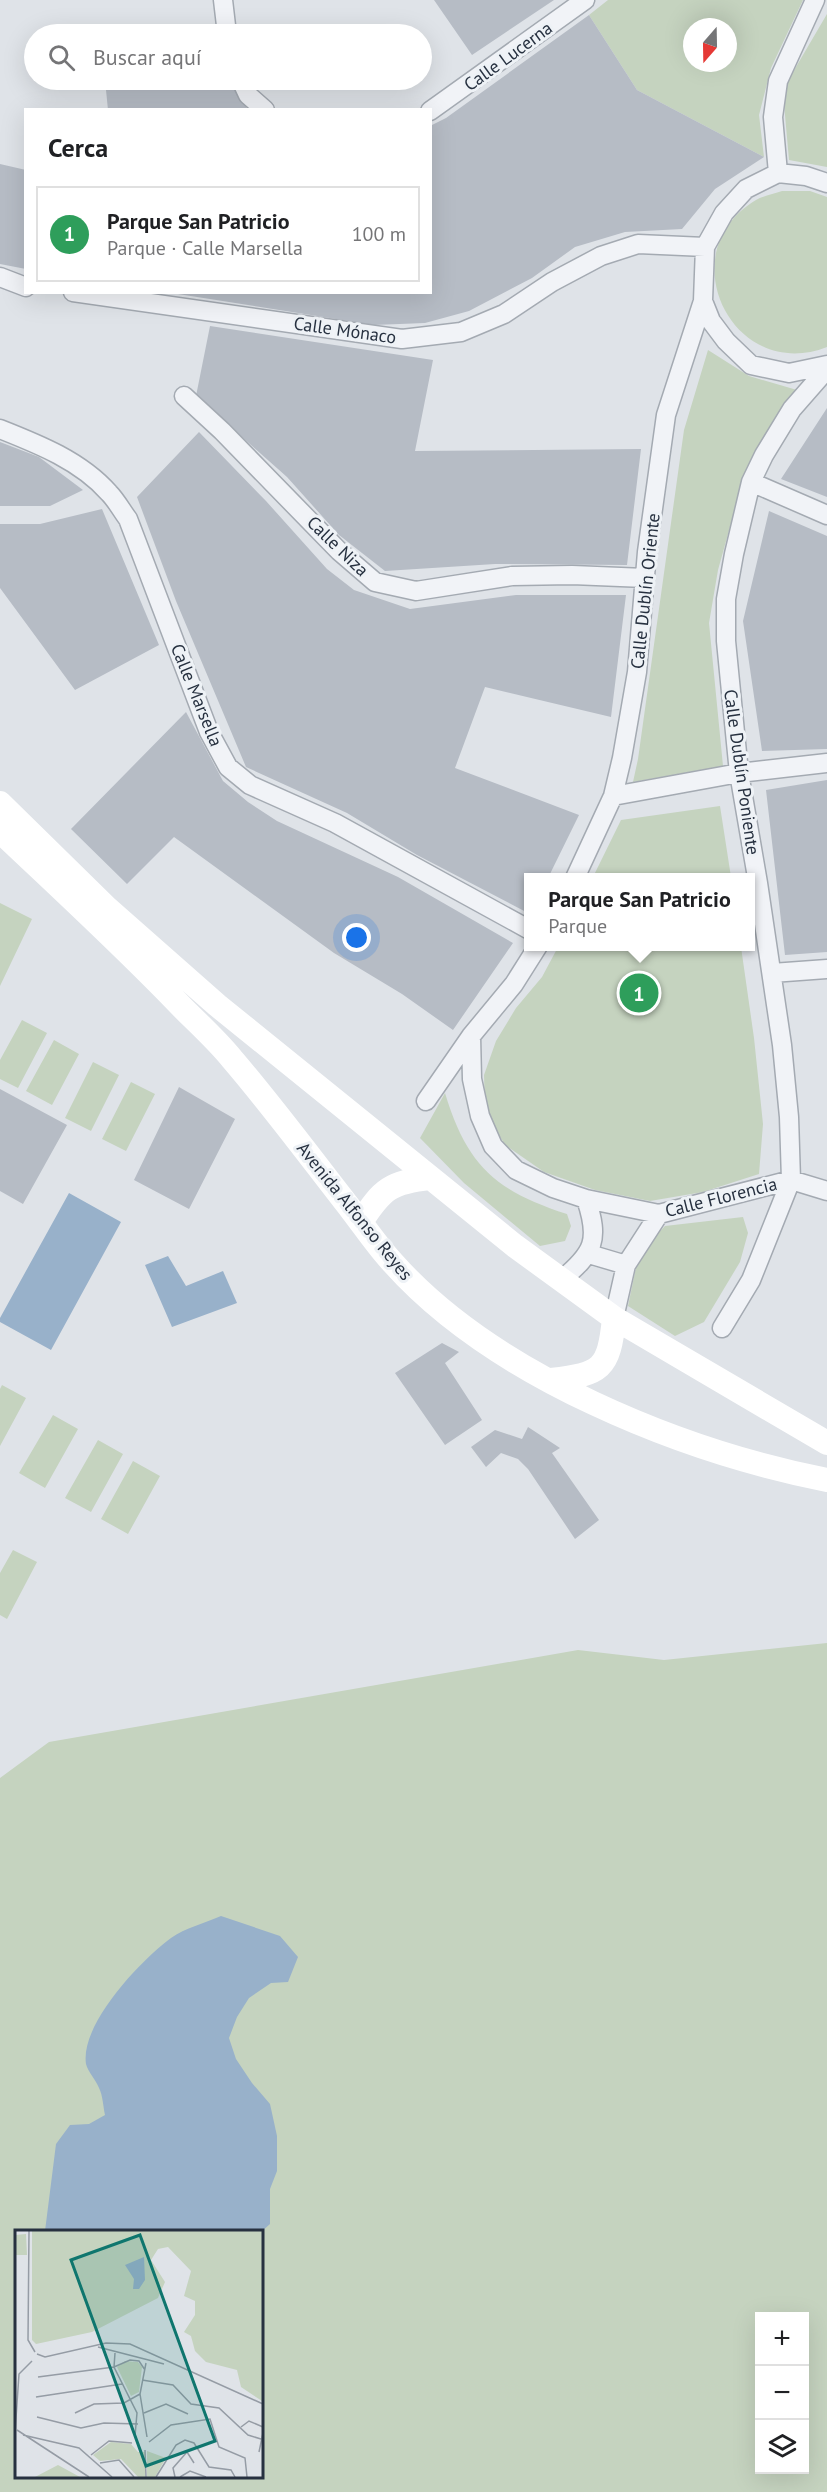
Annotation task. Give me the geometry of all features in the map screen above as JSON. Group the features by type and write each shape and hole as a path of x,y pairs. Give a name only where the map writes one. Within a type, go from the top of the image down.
{"main road":[{"path":"0,803 107,908 217,1005 515,1246 614,1318 827,1443"},
{"name":"Avenida Alfonso Reyes","path":"0,831 152,976 231,1057 393,1263 446,1315 523,1365 589,1400 692,1444 773,1469 827,1480"},
{"path":"361,1222 375,1200 387,1188 406,1180 430,1178"},
{"path":"551,1380 586,1376 598,1368 612,1344 614,1318"}],"street":[{"path":"224,0 226,24"},
{"name":"Calle Lucerna","path":"432,110 585,0"},
{"path":"815,0 778,81 773,117 778,173 806,176 827,183"},
{"path":"246,90 263,108"},
{"name":"Calle Dublín Oriente","path":"577,873 613,796 622,758 637,672 645,578 666,416 703,301 705,247 724,213 746,189 778,173"},
{"name":"Calle Mónaco","path":"87,294 402,339 461,332 504,314 552,282 601,256 638,244 705,247"},
{"path":"0,277 24,286"},
{"name":"Calle Dublín Oriente","path":"703,301 711,321 726,341 752,365 789,373 827,367"},
{"name":"Calle Dublín Poniente","path":"722,1328 755,1271 791,1180 789,1118 772,973 739,773 726,641 726,599 751,482 792,408 827,367"},
{"name":"Calle Niza","path":"184,396 238,447 339,551 375,582 416,591 512,576 572,574 645,578"},
{"name":"Calle Marsella","path":"0,429 46,448 89,475 109,493 128,519 209,732 228,767 250,785 335,824 524,927"},
{"path":"751,482 827,515"},
{"path":"613,796 739,773 827,764"},
{"path":"426,1101 471,1036 505,998 535,951"},
{"path":"772,973 827,969"},
{"name":"Calle Florencia","path":"471,1036 472,1079 480,1116 493,1146 516,1170 553,1188 586,1199 659,1214 791,1180 827,1191"},
{"path":"561,1280 589,1254 594,1234 586,1199"},
{"path":"614,1318 626,1265 659,1214"},
{"path":"589,1254 626,1265"}],"green space":[{"path":"608,0 803,0 771,68 759,115 764,157 637,90 589,15"},
{"path":"827,14 827,167 789,160 784,104 786,84"},
{"path":"782,191 810,191 827,197 827,347 793,353 764,347 740,330 723,307 715,279 717,250 730,223 756,200"},
{"path":"708,350 749,376 797,390 767,434 743,480 718,570 709,623 723,766 633,782 684,430"},
{"path":"720,806 730,873 595,873 621,820"},
{"path":"0,903 32,919 0,986"},
{"path":"556,951 742,951 763,1124 759,1174 703,1192 650,1201 595,1190 544,1172 505,1145 485,1111 484,1075 496,1041 516,1008 542,977"},
{"path":"22,1020 47,1033 18,1088 0,1079 0,1060"},
{"path":"54,1040 79,1054 52,1105 26,1091"},
{"path":"93,1062 119,1075 91,1131 65,1118"},
{"path":"131,1082 155,1094 126,1151 102,1139"},
{"path":"445,1093 463,1139 488,1172 521,1196 567,1214 571,1226 565,1241 540,1246 464,1183 420,1138"},
{"path":"743,1217 748,1233 740,1262 704,1322 675,1336 628,1306 639,1253 665,1226"},
{"path":"2,1385 26,1398 0,1446 0,1389"},
{"path":"53,1415 78,1429 45,1488 19,1473"},
{"path":"98,1440 123,1454 91,1512 65,1498"},
{"path":"133,1461 160,1476 128,1534 101,1519"},
{"path":"13,1550 37,1562 7,1619 0,1615 0,1573"},
{"path":"827,1643 827,2492 0,2492 0,1778 49,1742 578,1650 664,1660"}],"water":[{"path":"69,1193 121,1222 51,1350 0,1322 0,1318"},
{"path":"168,1256 186,1286 223,1271 237,1303 172,1327 145,1265"},
{"path":"221,1916 280,1936 298,1957 288,1982 271,1983 249,1998 237,2017 229,2038 236,2059 270,2104 277,2136 277,2171 270,2189 270,2224 262,2231 45,2230 56,2144 70,2125 89,2124 105,2115 100,2091 86,2064 87,2048 93,2031 102,2012 129,1977 158,1948 182,1931"}],"building":[{"path":"434,0 554,0 472,55"},
{"path":"589,15 637,90 764,157 715,189 682,229 625,232 575,247 532,278 469,311 425,323 374,325 178,294 432,294 432,125 446,118"},
{"path":"106,90 235,90 247,108 108,108"},
{"path":"0,164 24,170 24,269 0,264"},
{"path":"210,326 433,360 415,451 641,449 627,565 495,564 385,571 339,535 287,477 196,396"},
{"path":"827,408 827,497 781,479"},
{"path":"199,432 266,501 327,569 354,590 410,609 516,595 626,595 611,717 485,687 455,768 579,815 550,873 524,873 524,911 417,855 347,813 246,767 176,601 137,497"},
{"path":"0,442 39,457 83,490 50,506 0,506"},
{"path":"102,509 159,645 75,690 0,588 0,524 40,524"},
{"path":"769,511 827,536 827,749 762,751 743,621"},
{"path":"186,712 223,781 248,802 277,821 398,877 513,943 453,1030 402,994 334,953 174,837 127,884 71,829"},
{"path":"827,780 827,952 785,955 766,790"},
{"path":"179,1087 235,1119 189,1209 134,1180"},
{"path":"0,1089 67,1125 23,1204 0,1191"},
{"path":"442,1343 459,1352 445,1363 482,1420 445,1445 395,1373"},
{"path":"528,1427 560,1448 552,1453 599,1520 575,1539 528,1469 518,1459 501,1453 486,1467 471,1447 495,1430 522,1439"}],"place":[{"name":"Parque San Patricio","path":"639,993"}]}
